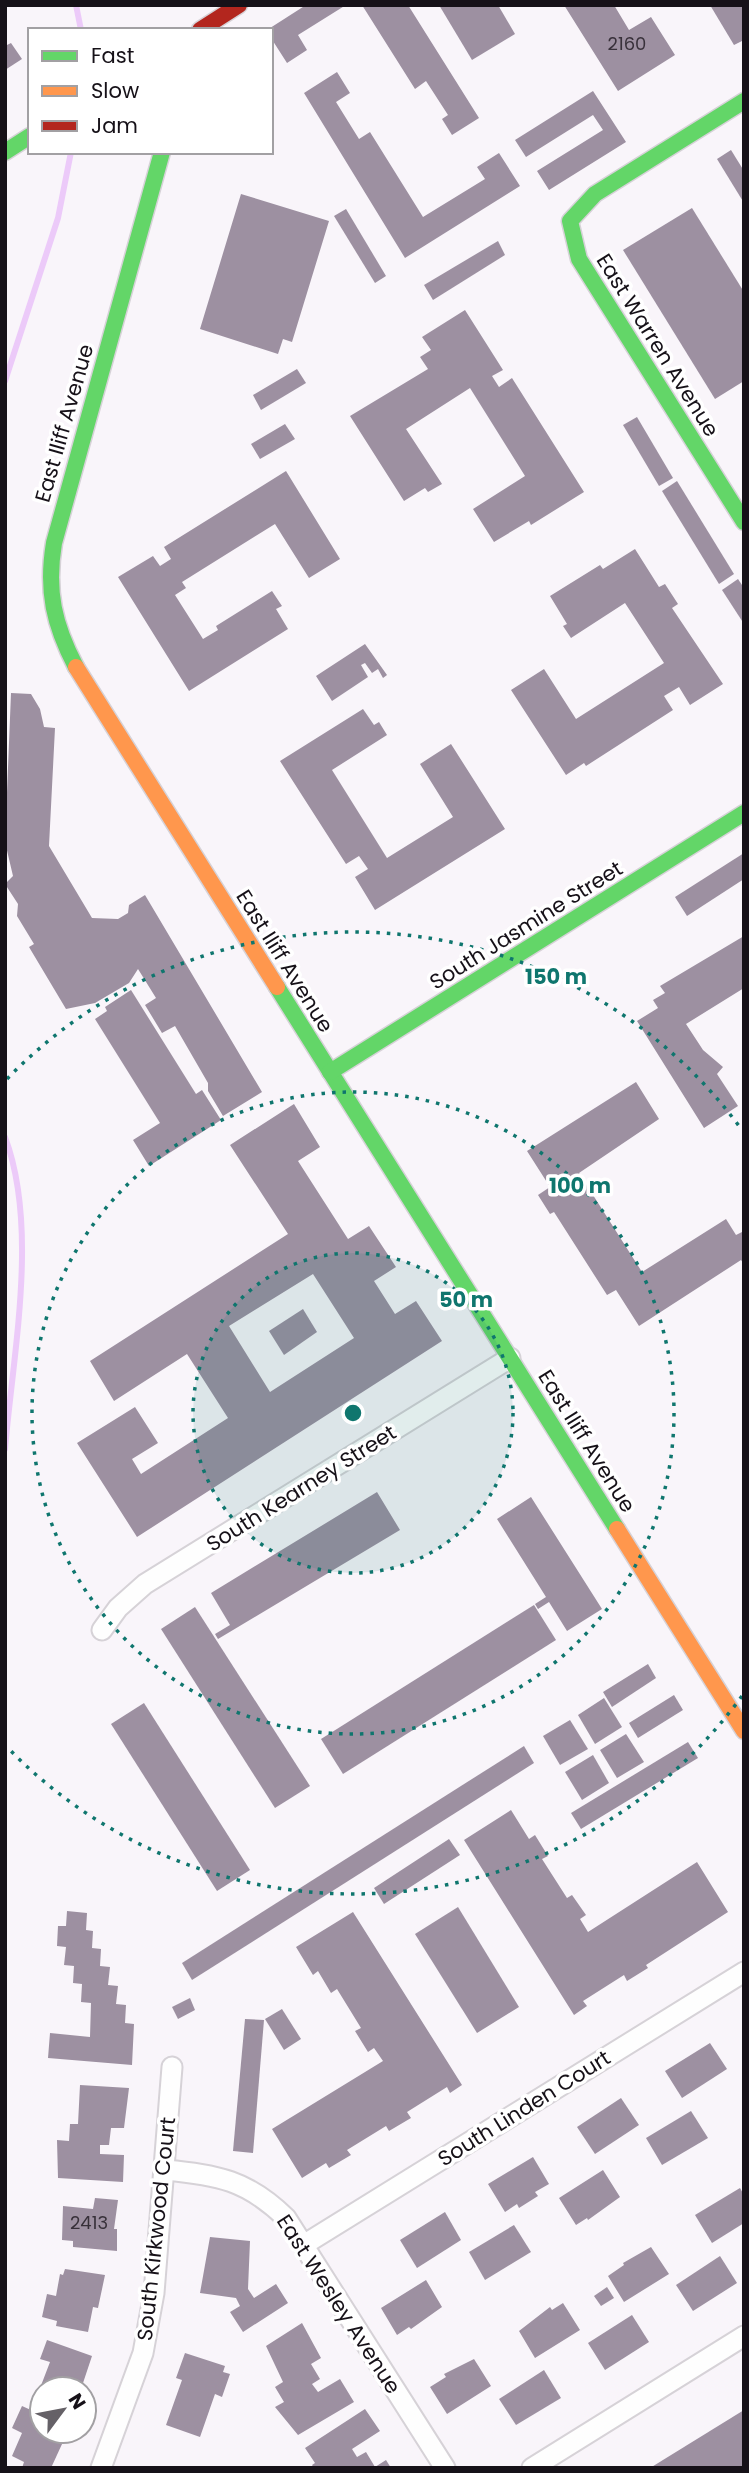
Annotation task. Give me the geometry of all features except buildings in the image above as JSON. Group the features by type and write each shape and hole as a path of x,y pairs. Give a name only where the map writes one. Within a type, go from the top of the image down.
{"street":[{"path":"203,28 239,5"},
{"name":"East Warren Avenue","path":"744,101 594,194 570,221 579,259 744,523"},
{"path":"5,152 27,138"},
{"path":"148,154 153,185"},
{"name":"East Iliff Avenue","path":"161,154 58,520 48,570 51,615 76,667 744,1731"},
{"name":"South Jasmine Street","path":"330,1072 744,813"},
{"name":"South Kearney Street","path":"102,1630 118,1608 145,1584 510,1358"},
{"name":"South Linden Court","path":"305,2244 744,1972"},
{"name":"South Kirkwood Court","path":"101,2468 143,2353 153,2293 172,2067"},
{"name":"East Wesley Avenue","path":"164,2170 214,2174 237,2182 264,2196 286,2218 445,2468"},
{"path":"532,2468 744,2336"}],"waterway":[{"path":"76,5 81,28"},
{"path":"5,381 58,218 71,154"},
{"path":"5,1137 15,1173 22,1250 21,1291 5,1449"}],"traffic: fast":[{"path":"744,101 595,194 570,221 579,259 744,522"},
{"path":"5,152 28,137"},
{"path":"76,667 62,637 54,607 51,577 54,543 161,154"},
{"path":"330,1072 744,813"},
{"path":"277,987 617,1529"}],"traffic: slow":[{"path":"76,667 277,987"},
{"path":"617,1529 744,1731"}],"traffic: jam":[{"path":"203,28 239,5"}]}
